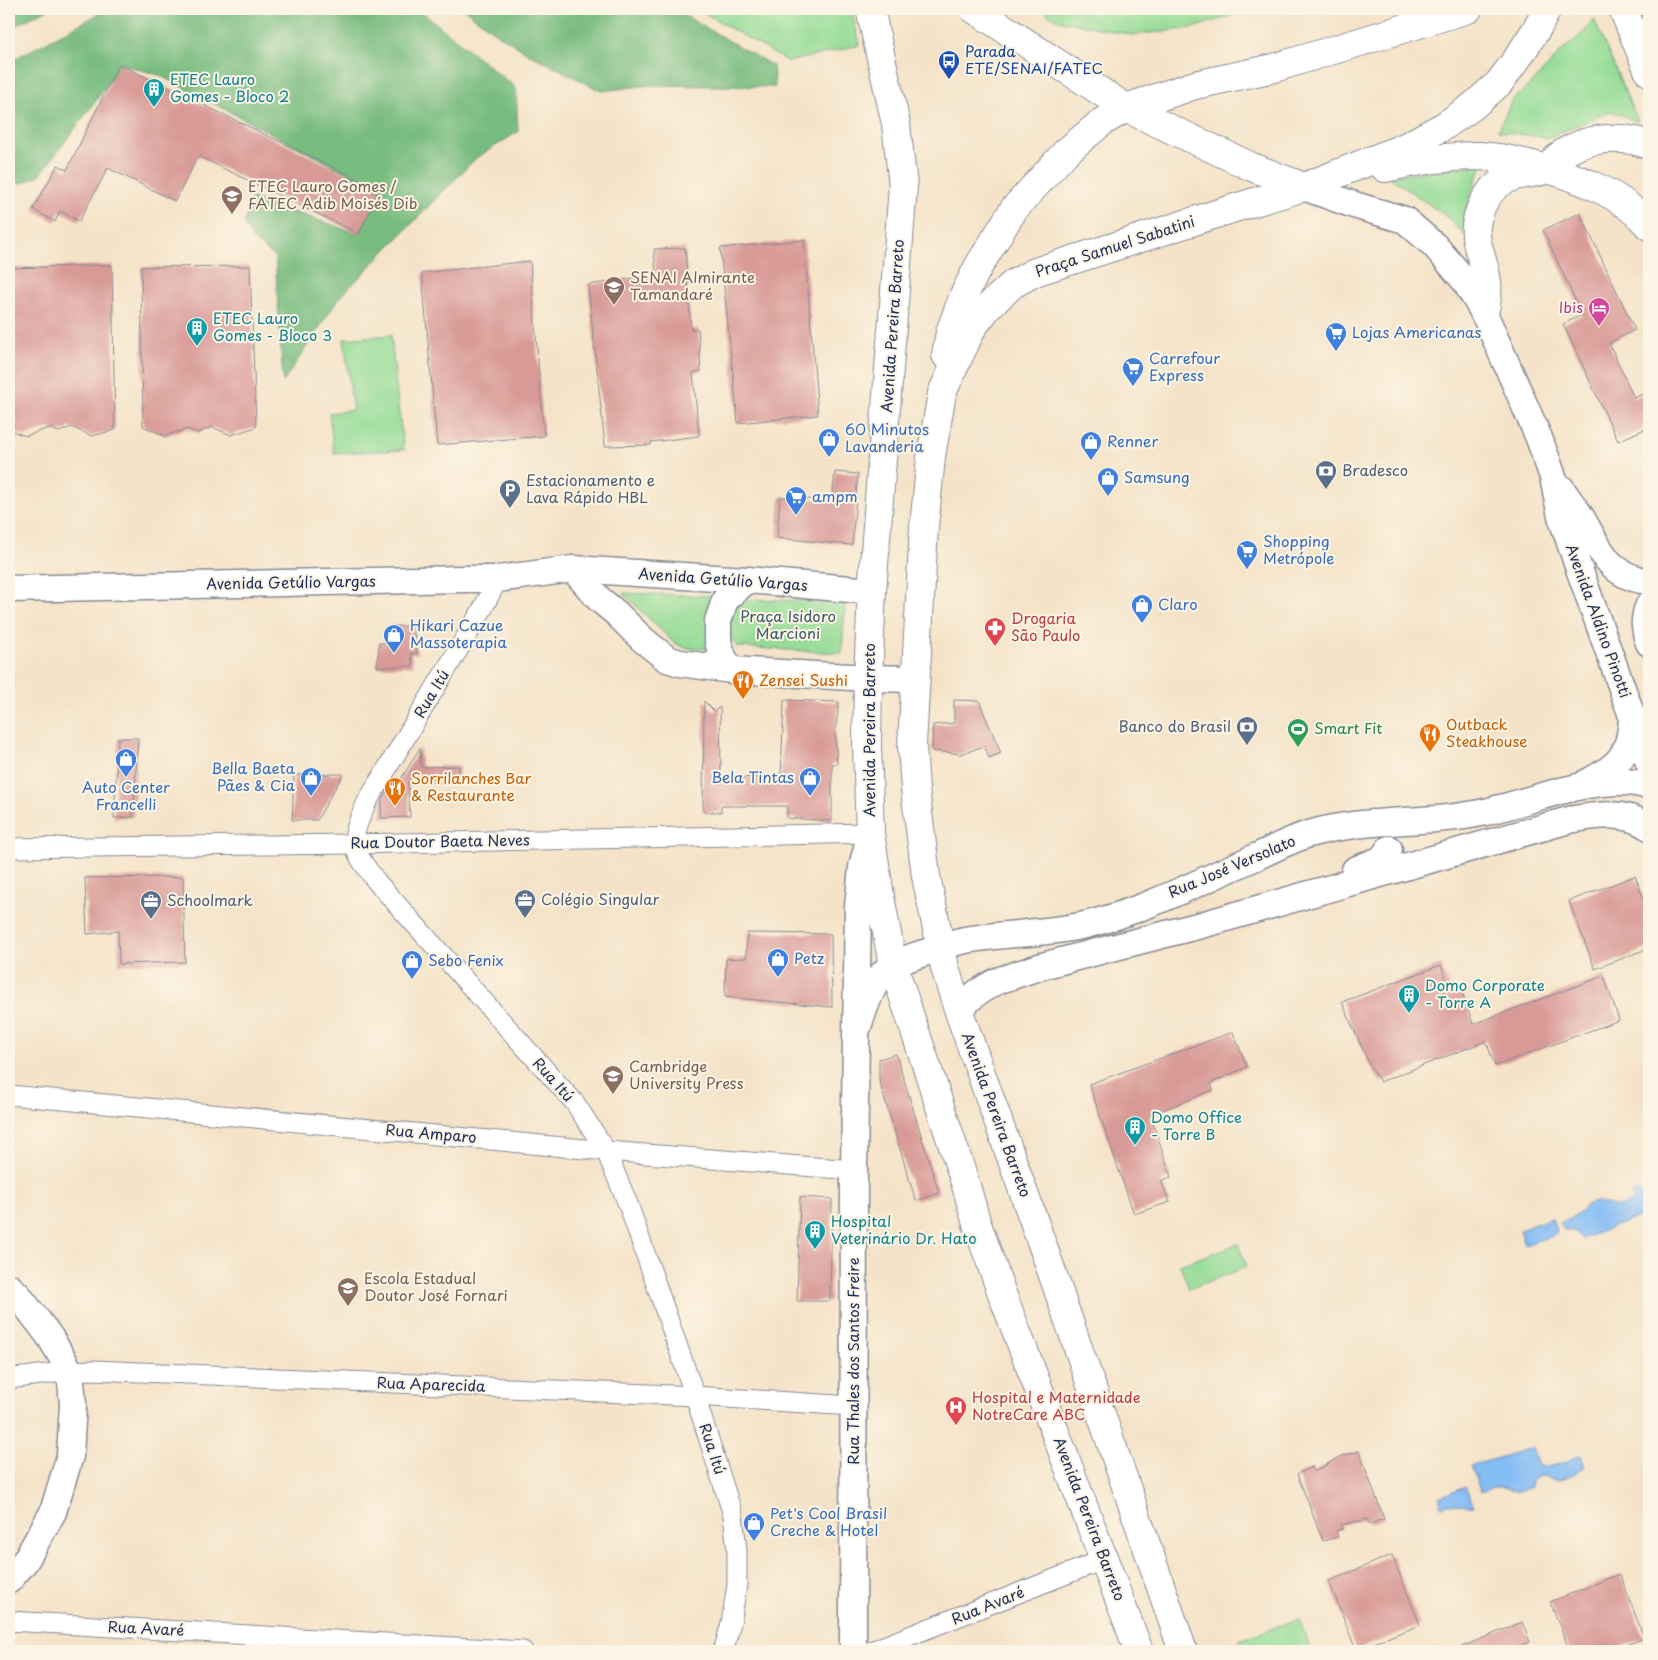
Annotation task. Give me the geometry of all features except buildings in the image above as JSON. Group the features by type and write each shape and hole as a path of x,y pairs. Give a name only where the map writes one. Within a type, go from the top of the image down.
{"main road":[{"name":"Avenida Pereira Barreto","path":"870,9 896,124 902,186 872,591 868,678 867,745 870,833 881,902 893,965 977,1224 1139,1651"},
{"path":"974,9 1126,108 1252,167 1304,187 1418,160 1480,156 1515,160 1577,178 1600,188 1637,213 1649,226"},
{"path":"942,393 944,364 950,332 964,295 978,267 1014,208 1066,152 1102,122 1126,108 1195,84 1274,68 1468,9"},
{"name":"Praça Samuel Sabatini","path":"915,679 924,527 931,457 942,393 972,328 989,306 1013,284 1035,272 1229,209 1304,187 1405,147 1444,126 1499,83 1540,25 1547,9"},
{"path":"1623,9 1649,72"},
{"path":"1484,313 1488,296 1487,276 1476,232 1479,212 1492,189 1504,180 1547,169 1558,157 1573,148 1594,140 1624,139 1649,145"},
{"path":"1577,178 1578,159 1594,140"},
{"name":"Avenida Pereira Barreto","path":"915,679 912,745 915,788 926,876 945,968 1183,1651"}],"street":[{"name":"Avenida Aldino Pinotti","path":"1304,187 1354,205 1405,220 1435,246 1465,281 1484,313 1527,410 1553,477 1561,516 1649,763"},
{"name":"Avenida Aldino Pinotti","path":"1553,477 1581,518 1594,542 1612,565 1634,579 1649,581"},
{"name":"Avenida Getúlio Vargas","path":"9,589 498,579 573,568 872,591"},
{"path":"573,568 599,599 616,613 642,640 667,659 690,666 732,670 915,679"},
{"name":"Rua Itú","path":"498,579 482,610 367,802 354,835 353,844 356,852 376,881 575,1103 606,1151 628,1204 695,1396 733,1515 737,1550 735,1595 731,1623 722,1651"},
{"path":"732,670 724,659 718,642 718,620 725,600 747,580"},
{"path":"1649,604 1644,623 1649,642"},
{"path":"1577,788 1610,769 1624,753 1631,734 1632,715"},
{"name":"Rua José Versolato","path":"857,1029 878,980 884,972 893,965 941,947 965,940 1085,925 1113,917 1270,850 1320,831 1381,822 1475,814 1603,782 1633,782 1649,786"},
{"path":"958,1009 978,992 997,981 1019,973 1295,898 1393,860 1595,815 1625,816 1649,827"},
{"path":"1381,822 1393,860"},
{"name":"Rua Doutor Baeta Neves","path":"9,848 353,844 870,833"},
{"name":"Rua Thales dos Santos Freire","path":"853,1651 854,1170 858,906 862,867 870,833"},
{"path":"1205,924 1196,907 1199,899 1253,867 1270,850"},
{"name":"Rua Amparo","path":"9,1094 606,1151 854,1170"},
{"path":"9,1287 18,1295 50,1337 70,1370 73,1404 70,1456 53,1512 26,1560 9,1580"},
{"name":"Rua Aparecida","path":"9,1379 70,1370 695,1396 854,1406"},
{"name":"Rua Avaré","path":"872,1651 1105,1559"},
{"name":"Rua Avaré","path":"9,1621 523,1651"}],"green space":[{"path":"9,9 48,9 9,29"},
{"path":"108,9 418,9 516,88 518,132 476,158 339,298 283,382 275,257 252,239 244,223 252,198 359,234 380,190 159,75 120,64 98,98 40,175 22,183 9,181 9,62"},
{"path":"464,9 673,9 773,66 775,87 651,85 601,91 529,54 496,33"},
{"path":"698,9 851,9 860,45 788,62"},
{"path":"1040,9 1252,9 1193,28 1132,35 1058,20"},
{"path":"1594,19 1638,122 1611,111 1547,138 1498,131 1512,100 1585,31"},
{"path":"1483,164 1470,198 1464,235 1447,217 1388,176"},
{"path":"391,335 404,450 334,453 329,413 353,410 344,339"},
{"name":"Praça Isidoro Marcioni","path":"623,593 714,596 711,649 687,648 674,643"},
{"name":"Praça Isidoro Marcioni","path":"742,599 845,602 842,653 737,647 731,637 730,622 733,606"},
{"path":"1238,1244 1247,1267 1189,1289 1180,1265"},
{"path":"1299,1619 1311,1651 1243,1651 1239,1640"}],"water":[{"path":"1639,1191 1648,1214 1582,1239 1574,1231 1564,1230 1559,1223 1574,1217 1588,1204 1596,1202 1619,1207 1634,1201 1631,1194"},
{"path":"1552,1218 1557,1234 1525,1245 1520,1230"},
{"path":"1532,1448 1538,1465 1555,1465 1581,1455 1585,1467 1559,1480 1540,1476 1532,1481 1531,1487 1518,1492 1499,1487 1481,1492 1471,1466"},
{"path":"1465,1487 1474,1506 1446,1504 1442,1506 1439,1497"}],"place":[{"name":"Parada ETE/SENAI/FATEC","path":"949,80"},
{"name":"ETEC Lauro Gomes - Bloco 2","path":"154,108"},
{"name":"ETEC Lauro Gomes / FATEC Adib Moisés Dib","path":"232,215"},
{"name":"SENAI Almirante Tamandaré","path":"614,306"},
{"name":"Ibis","path":"1599,327"},
{"name":"ETEC Lauro Gomes - Bloco 3","path":"197,347"},
{"name":"Lojas Americanas","path":"1336,352"},
{"name":"Carrefour Express","path":"1133,387"},
{"name":"60 Minutos Lavanderia","path":"829,458"},
{"name":"Renner","path":"1091,461"},
{"name":"Bradesco","path":"1326,490"},
{"name":"Samsung","path":"1108,497"},
{"name":"Estacionamento e Lava Rápido HBL","path":"510,509"},
{"name":"ampm","path":"796,516"},
{"name":"Shopping Metrópole","path":"1247,570"},
{"name":"Claro","path":"1142,624"},
{"name":"Drogaria São Paulo","path":"995,647"},
{"name":"Hikari Cazue Massoterapia","path":"394,654"},
{"name":"Zensei Sushi","path":"743,700"},
{"name":"Banco do Brasil","path":"1247,746"},
{"name":"Smart Fit","path":"1298,748"},
{"name":"Outback Steakhouse","path":"1430,753"},
{"name":"Auto Center Francelli","path":"126,778"},
{"name":"Bella Baeta Pães & Cia","path":"311,797"},
{"name":"Bela Tintas","path":"810,797"},
{"name":"Sorrilanches Bar & Restaurante","path":"395,807"},
{"name":"Colégio Singular","path":"525,919"},
{"name":"Schoolmark","path":"151,920"},
{"name":"Petz","path":"778,978"},
{"name":"Sebo Fenix","path":"412,980"},
{"name":"Domo Corporate - Torre A","path":"1409,1014"},
{"name":"Cambridge University Press","path":"613,1095"},
{"name":"Domo Office - Torre B","path":"1135,1146"},
{"name":"Hospital Veterinário Dr. Hato","path":"815,1250"},
{"name":"Escola Estadual Doutor José Fornari","path":"348,1307"},
{"name":"Hospital e Maternidade NotreCare ABC","path":"956,1426"},
{"name":"Pet's Cool Brasil Creche & Hotel","path":"754,1542"}]}
